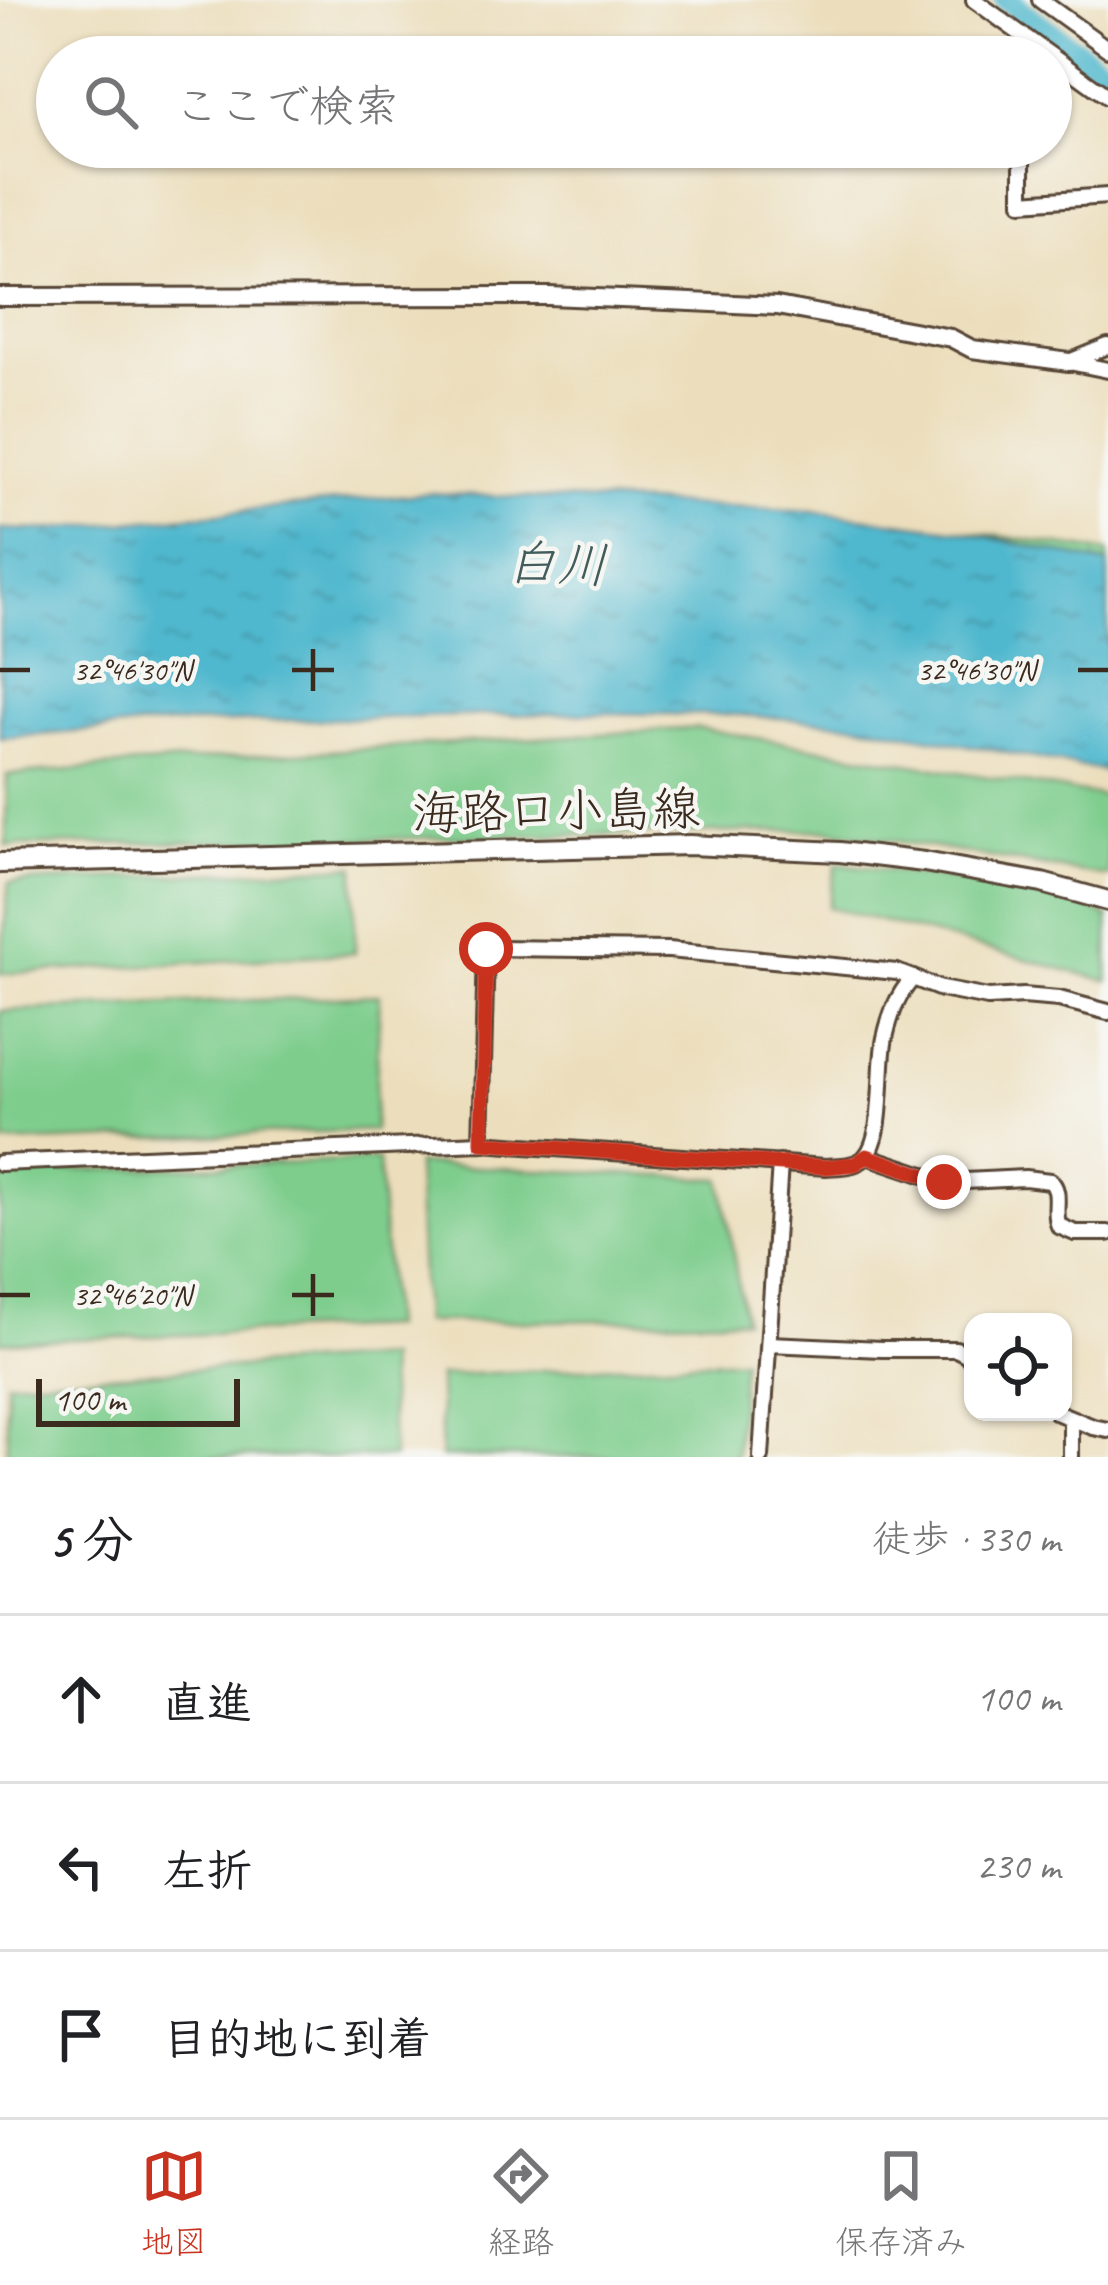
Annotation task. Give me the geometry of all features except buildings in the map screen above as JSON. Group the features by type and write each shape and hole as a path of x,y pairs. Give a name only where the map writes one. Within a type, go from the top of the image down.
{"main road":[{"name":"海路口小島線","path":"0,863 689,845 840,852 924,862 1042,883 1108,901"}],"street":[{"path":"974,0 1023,36"},
{"path":"1040,0 1108,49"},
{"path":"1072,72 1108,98"},
{"path":"1022,168 1022,202 1108,196"},
{"path":"0,297 550,296 777,306 951,338 972,349 1108,370"},
{"path":"1069,362 1108,346"},
{"path":"482,1143 486,949 669,950 878,970 988,998 1059,999 1108,1012"},
{"path":"0,1163 482,1143 826,1167 855,1164 867,1156 876,1134 884,1040 899,994 913,978"},
{"path":"867,1156 944,1182 1050,1180 1056,1190 1059,1226 1075,1232 1108,1233"},
{"path":"761,1457 780,1163"},
{"path":"769,1344 956,1349 964,1353"},
{"path":"1072,1418 1108,1430"},
{"path":"1065,1421 1071,1457"}],"green space":[{"path":"958,530 1108,552 1108,564"},
{"path":"697,728 1108,797 1108,877 830,830 6,846 7,775"},
{"path":"837,863 1084,905 1108,917 1108,981 828,907"},
{"path":"355,866 355,953 0,974 9,883"},
{"path":"380,995 374,1130 5,1143 0,1011"},
{"path":"378,1160 391,1327 0,1342 0,1173"},
{"path":"416,1164 721,1179 744,1319 423,1322"},
{"path":"387,1358 393,1457 7,1457 7,1381"},
{"path":"742,1359 736,1457 441,1457 439,1376"}],"water":[{"name":"白川","path":"430,493 814,511 958,530 1108,564 1108,772 856,724 738,715 591,713 173,724 0,738 0,529 43,530"}],"waterway":[{"path":"1006,0 1056,36"},
{"path":"1072,48 1108,74"}],"route":[{"path":"486,949 482,1143 826,1167 855,1164 867,1156 944,1182"}]}
